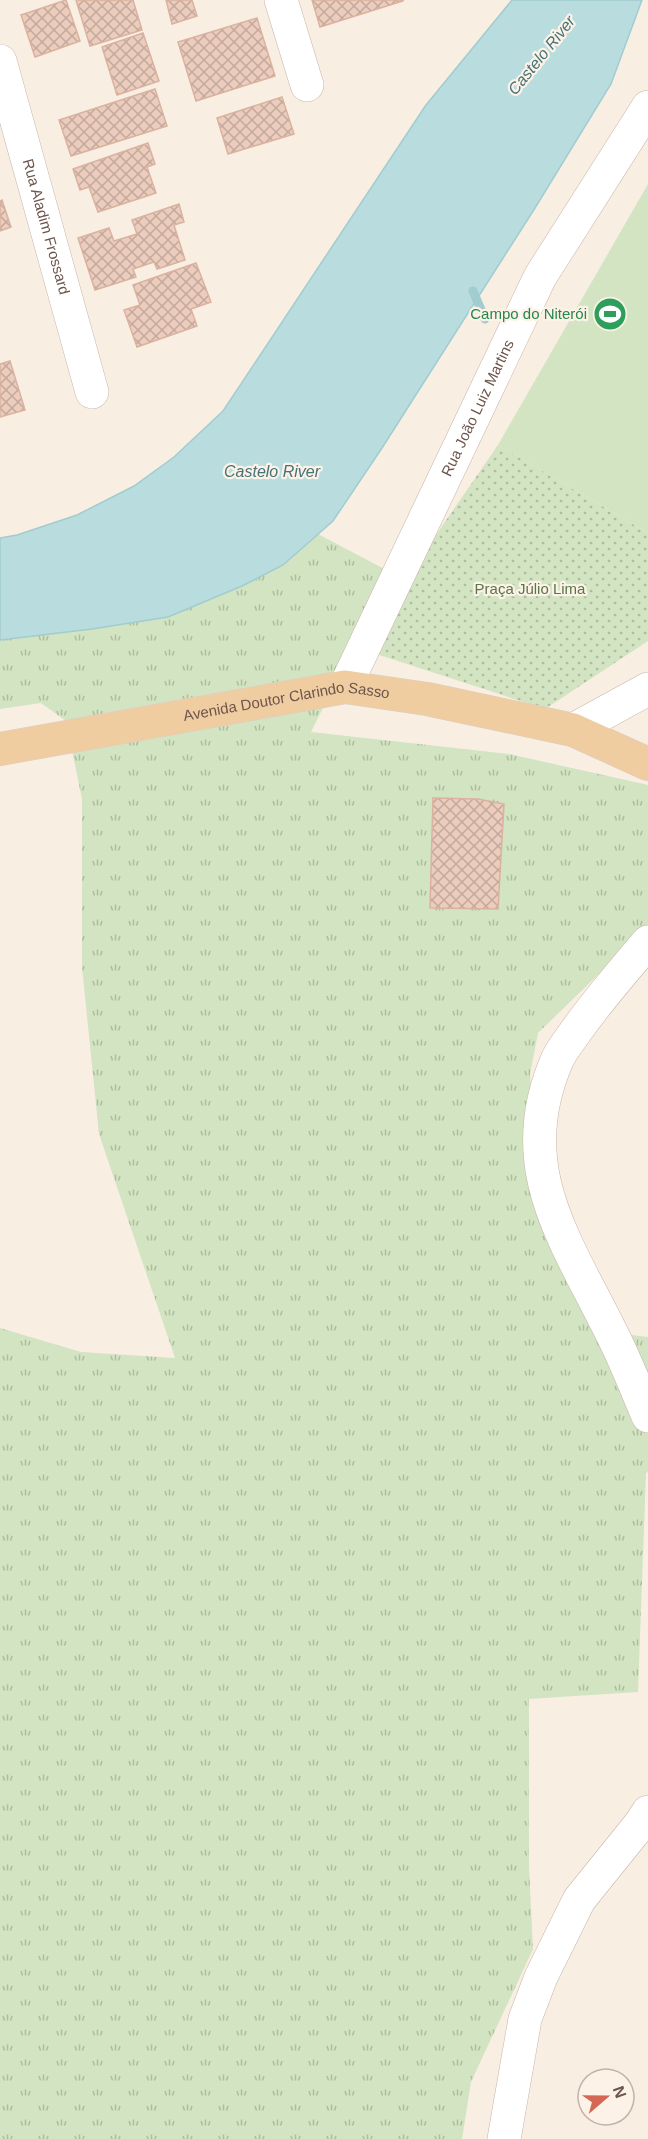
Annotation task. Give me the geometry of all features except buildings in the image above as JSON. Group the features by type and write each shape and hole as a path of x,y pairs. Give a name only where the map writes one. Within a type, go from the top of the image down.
{"main road":[{"name":"Avenida Doutor Clarindo Sasso","path":"0,749 345,687 438,701 573,730 648,764"}],"street":[{"path":"280,0 307,86"},
{"name":"Rua Aladim Frossard","path":"0,61 92,392"},
{"name":"Rua João Luiz Martins","path":"345,687 540,277 648,107"},
{"path":"573,730 648,689"},
{"path":"648,942 586,1017 559,1055 548,1088 539,1136 542,1179 551,1208 576,1263 613,1334 648,1416"},
{"path":"504,2139 525,2019 541,1977 579,1900 648,1812"}],"green space":[{"name":"Campo do Niterói","path":"648,184 648,533 498,445"},
{"name":"Praça Júlio Lima","path":"498,445 648,533 648,641 545,709 358,648"},
{"path":"318,534 390,572 311,732 509,754 648,785 648,944 606,967 538,1033 530,1074 533,1127 623,1334 648,1337 648,1472 646,1473 638,1692 529,1699 529,1867 533,1949 471,2082 462,2139 0,2139 0,1328 81,1352 175,1358 99,1134 82,967 82,799 66,721 41,703 0,709 0,640 168,617 242,586 283,565"}],"water":[{"name":"Castelo River","path":"512,0 642,0 611,84 535,208 333,521 283,565 242,586 168,617 0,640 0,538 17,535 77,515 134,486 174,457 223,411 426,105"}],"waterway":[{"path":"473,291 485,319"}],"place":[{"name":"Campo do Niterói","path":"610,314"}]}
